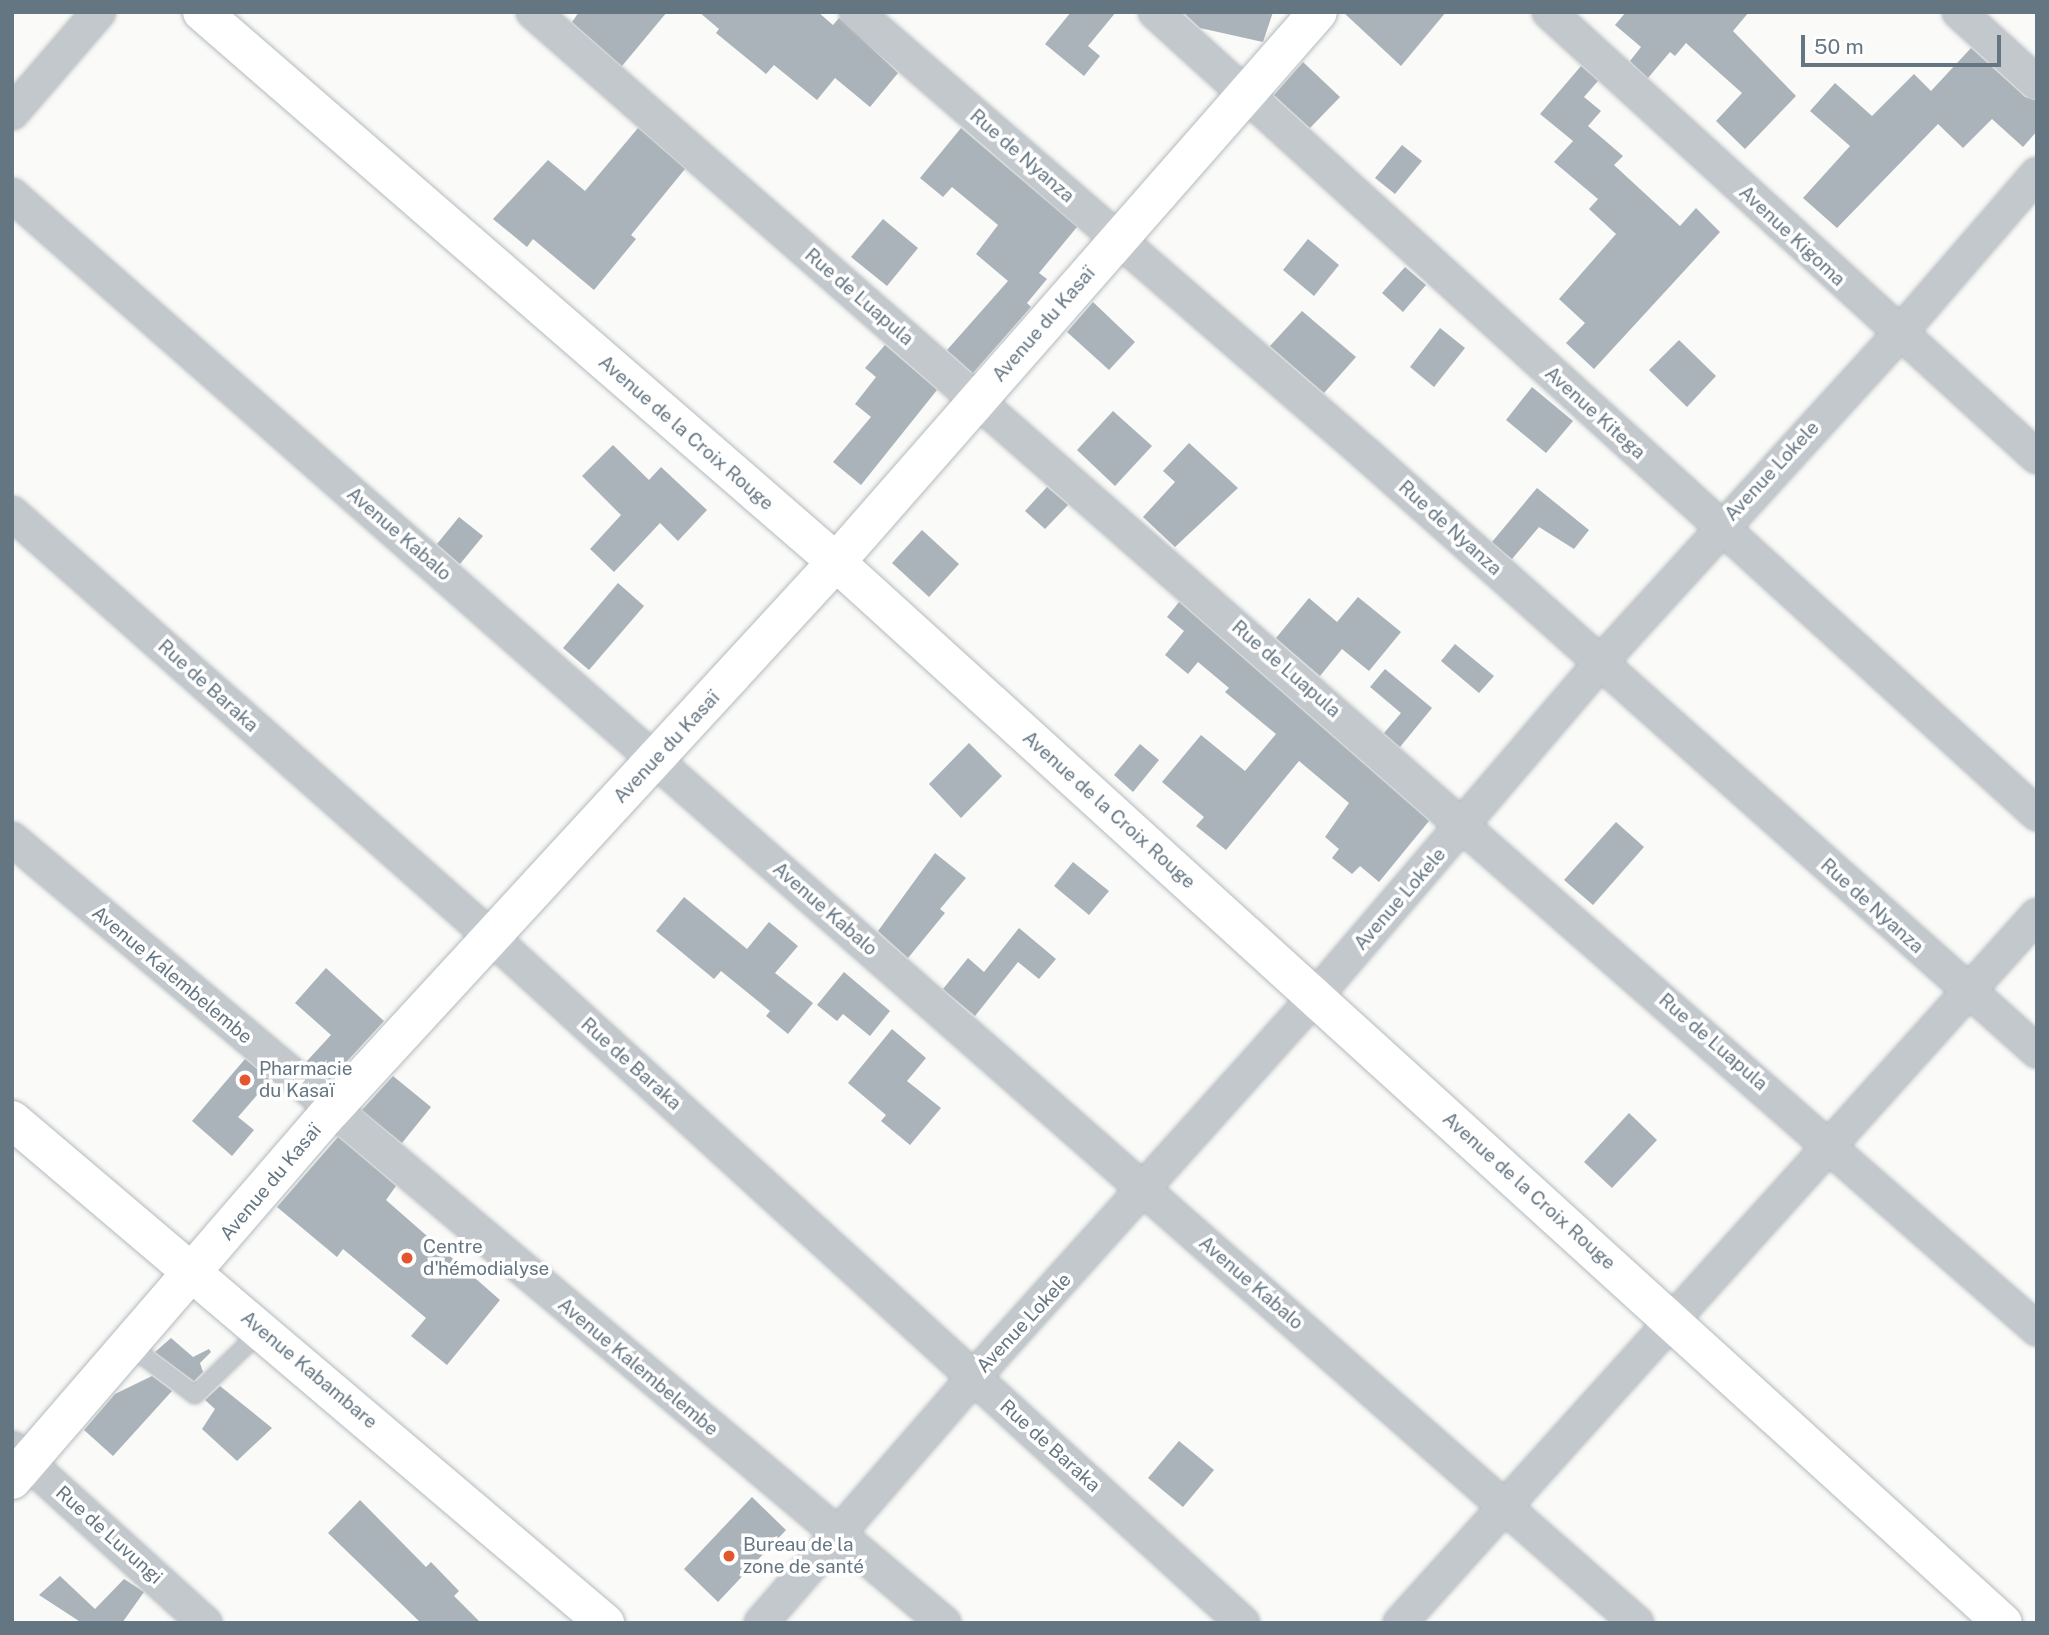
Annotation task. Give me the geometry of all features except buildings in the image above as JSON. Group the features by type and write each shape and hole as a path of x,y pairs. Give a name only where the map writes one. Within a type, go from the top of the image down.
{"street":[{"path":"12,113 99,12"},
{"name":"Avenue de la Croix Rouge","path":"202,12 835,562 2003,1623"},
{"name":"Rue de Luapula","path":"533,12 1464,823 2037,1329"},
{"name":"Rue de Nyanza","path":"856,12 1600,663 2037,1051"},
{"name":"Avenue Kitega","path":"1155,12 1243,97 2037,814"},
{"name":"Avenue du Kasaï","path":"18,1463 130,1346 331,1111 835,562 1318,12"},
{"name":"Avenue Kigoma","path":"1549,12 2037,457"},
{"path":"1959,12 2037,83"},
{"name":"Avenue Lokele","path":"761,1623 974,1377 1146,1191 1600,663 1721,526 1899,334 2037,174"},
{"name":"Avenue Kabalo","path":"12,195 1506,1504 1637,1623"},
{"name":"Rue de Baraka","path":"12,513 490,936 1243,1623"},
{"name":"Avenue Kalembelembe","path":"12,839 331,1111 944,1623"},
{"path":"1400,1623 1966,990 2037,915"},
{"name":"Avenue Kabambare","path":"12,1120 605,1623"},
{"name":"Rue de Luvungi","path":"18,1463 205,1623"}],"lane":[{"path":"130,1346 195,1395 262,1330"}],"place":[{"name":"Pharmacie du Kasaï","path":"245,1080"},
{"name":"Centre d'hémodialyse","path":"407,1258"},
{"name":"Bureau de la zone de santé","path":"729,1556"}]}
